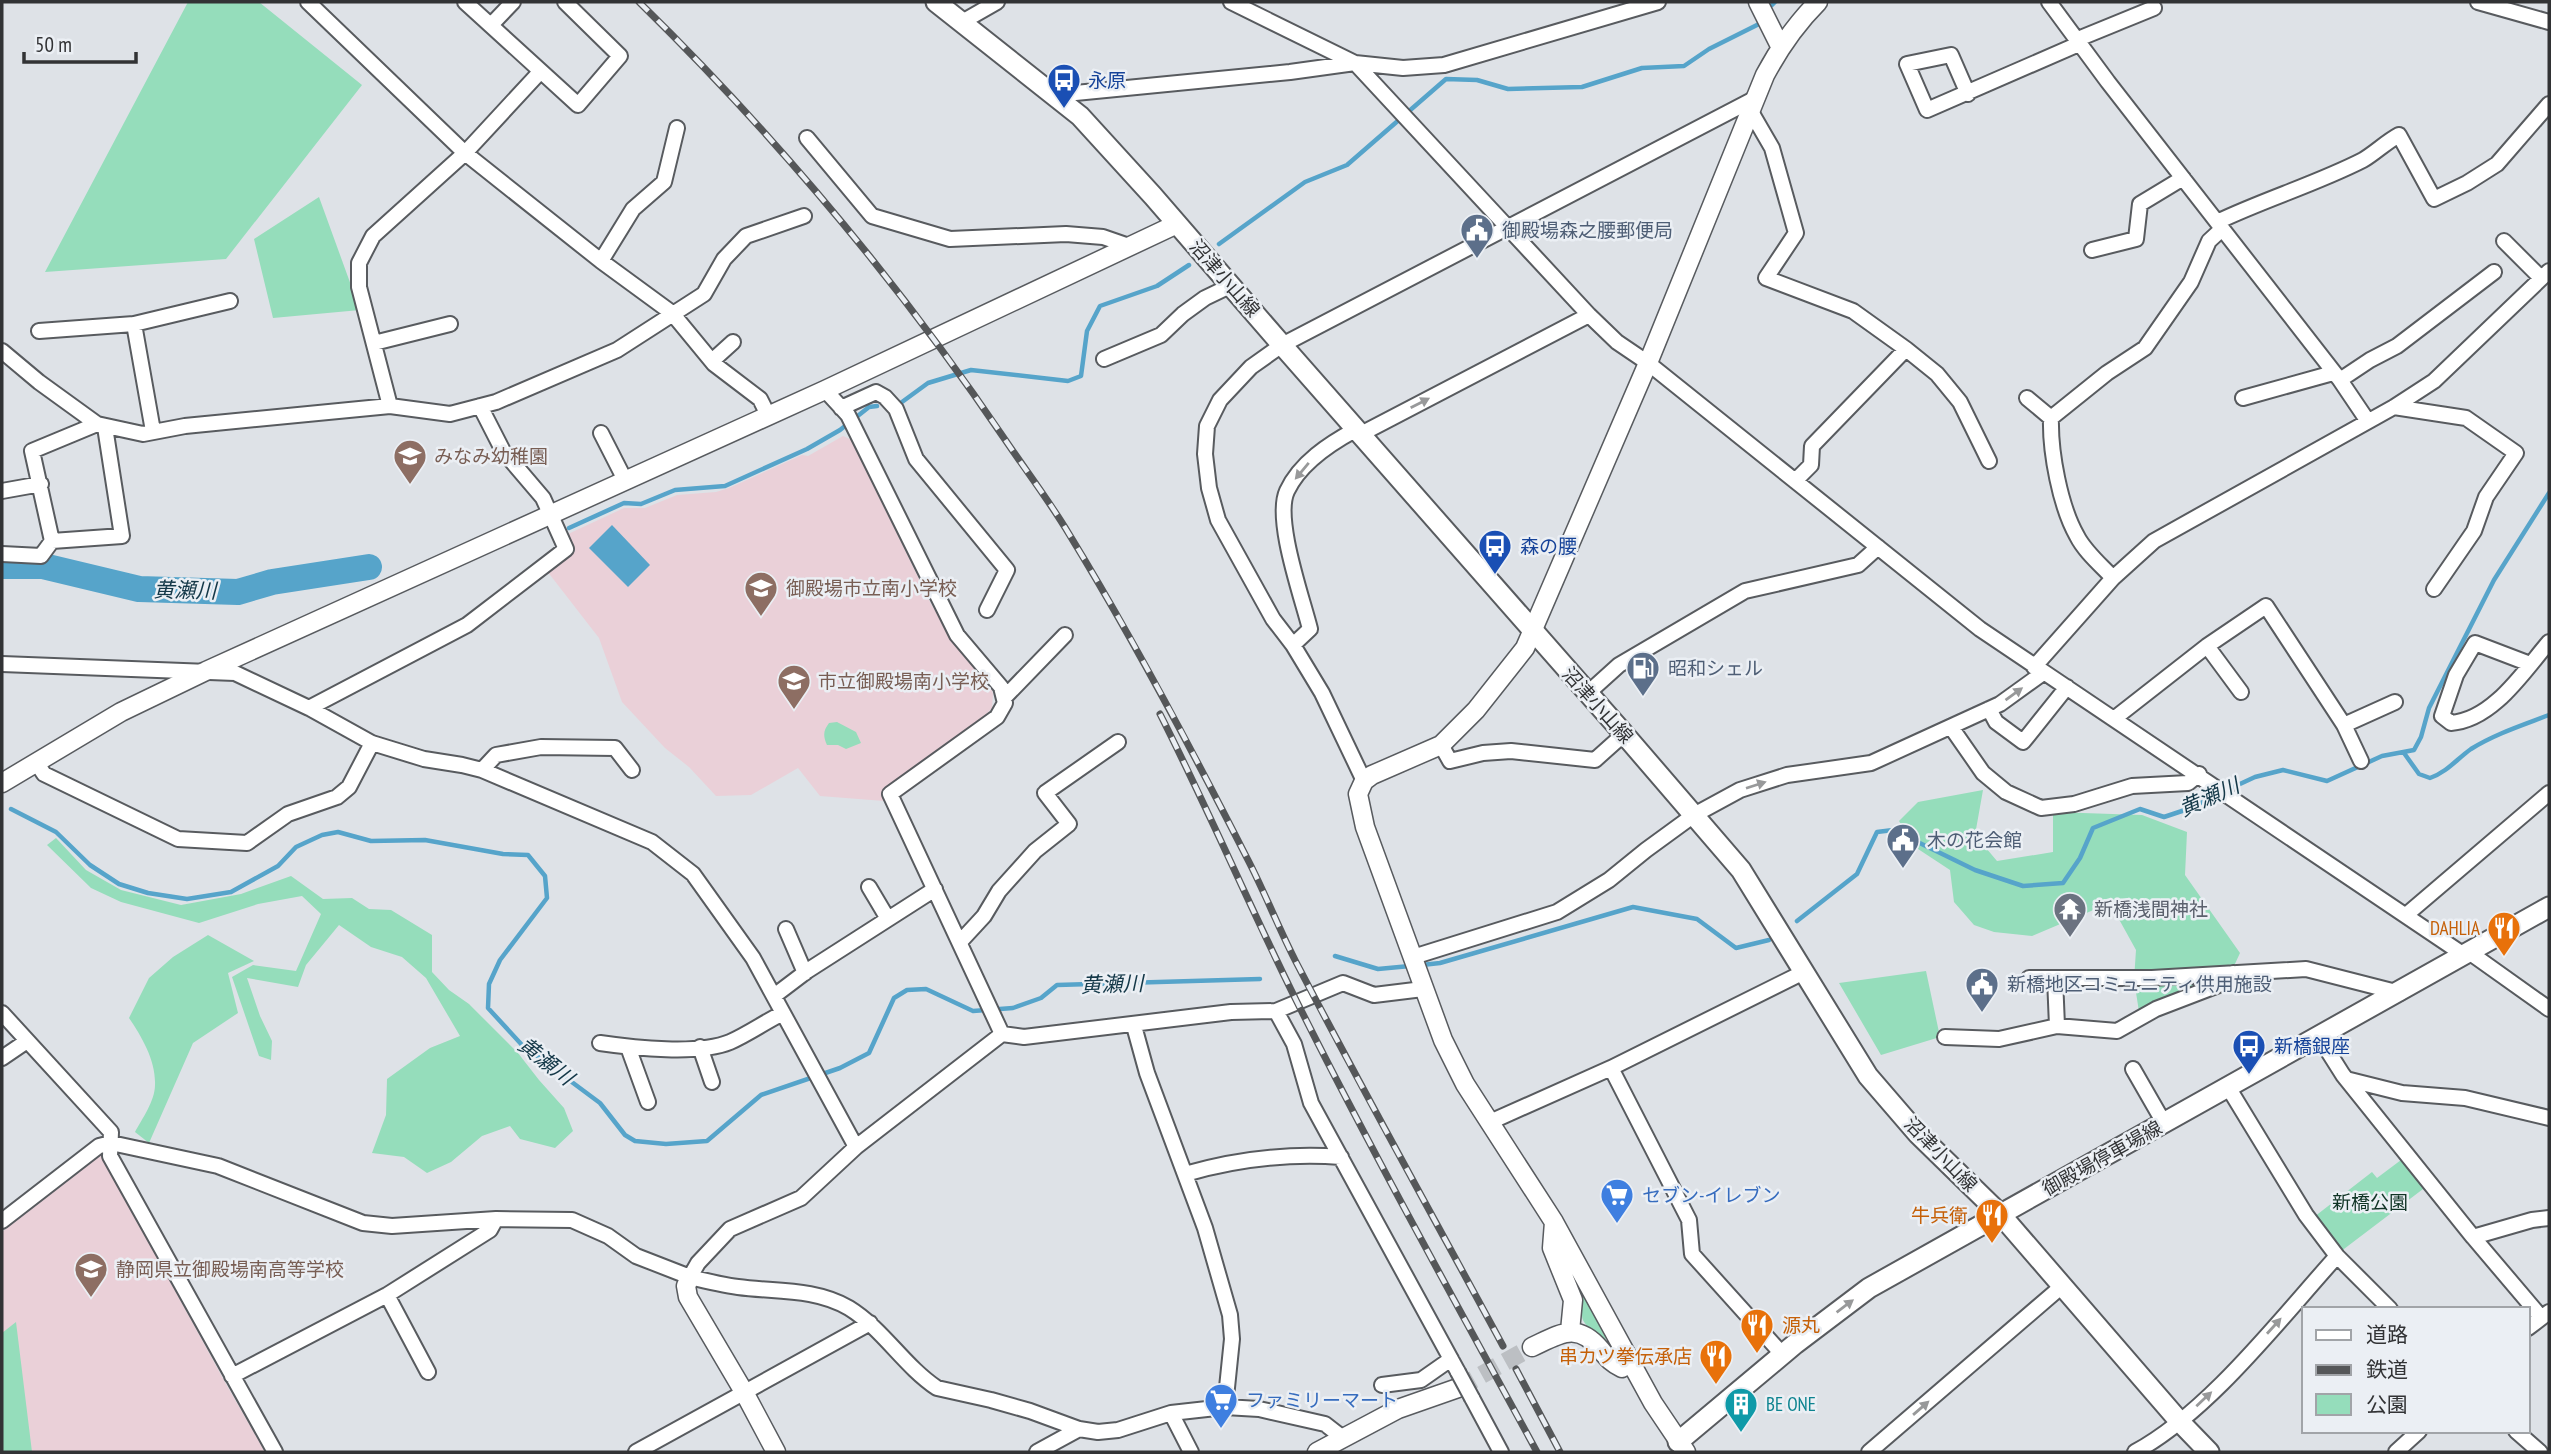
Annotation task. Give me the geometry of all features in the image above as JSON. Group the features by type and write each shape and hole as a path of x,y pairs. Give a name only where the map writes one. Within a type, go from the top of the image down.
{"main road":[{"name":"沼津小山線","path":"936,2 1080,116 1232,285 1357,432 1694,815 1753,888 1868,1076 1918,1134 2001,1215 2061,1287 2209,1452"},
{"name":"御殿場停車場線","path":"1682,1447 1783,1355 1869,1288 2400,993 2549,907"}],"street":[{"path":"308,2 465,153 601,261 672,313 712,361 760,399 768,415"},
{"path":"465,2 578,105 620,56 565,2"},
{"path":"491,25 513,2"},
{"path":"962,22 997,2"},
{"path":"1231,2 1355,63 1617,342 1648,363 1980,629 2549,1009"},
{"path":"1055,95 1355,63 1403,68 1444,65 1658,2"},
{"path":"1759,2 1780,46"},
{"path":"1682,1447 1629,1371 1554,1222 1465,1084 1443,1040 1365,827 1358,794 1364,781 1441,746 1476,710 1525,648 1648,363 1752,105 1780,46 1818,2"},
{"path":"2049,2 2367,420"},
{"path":"2478,2 2496,4 2549,22"},
{"path":"1968,94 1951,55 1907,64 1927,110 1968,94 2154,8"},
{"path":"390,406 359,287 359,262 373,236 465,153 540,72"},
{"path":"2050,418 2107,373 2145,348 2191,282 2209,241 2219,226 2260,201 2365,159 2399,135 2434,199 2497,164 2549,104"},
{"path":"1364,781 1322,693 1293,645 1273,619 1218,520 1209,488 1205,454 1207,426 1220,400 1251,367 1282,345 1752,105"},
{"path":"1752,105 1772,148 1796,233 1766,278 1853,311 1937,374 1960,402 1989,461"},
{"path":"601,261 633,209 664,182 677,128"},
{"path":"807,138 872,216 950,239 1066,234 1103,237 1129,246"},
{"path":"2092,250 2136,239 2140,204 2183,178"},
{"path":"2,351 39,382 101,426 144,434 273,416 390,406 450,414 496,402 617,349 704,293 724,259 746,236 804,216"},
{"path":"2,783 121,712 206,671 825,390 1177,224"},
{"path":"1413,957 1557,912 1609,880 1694,815 1740,790 1787,775 1871,763 2000,704 2039,670 2113,578 2154,541 2394,407 2434,381 2545,274 2504,241"},
{"path":"2244,398 2336,377 2397,346 2494,272"},
{"path":"1104,359 1161,335 1182,314 1205,298 1232,285"},
{"path":"39,331 134,324 230,301"},
{"path":"1293,645 1310,629 1283,516 1286,493 1302,468 1357,432 1589,315"},
{"path":"134,324 153,431"},
{"path":"374,343 450,324"},
{"path":"712,361 733,342"},
{"path":"1795,481 1811,464 1812,446 1906,349"},
{"path":"825,390 844,411 856,433 957,635 1001,687 1005,703 997,717 890,794 999,1027 1024,1037 1134,1026 1231,1012 1276,1011 1343,983 1374,995 1422,984"},
{"path":"844,411 876,392 896,409 916,458 1007,570 988,610"},
{"path":"2027,398 2050,418 2058,483 2077,537 2113,578"},
{"path":"309,708 467,625 566,549 542,498 503,451 480,406"},
{"path":"2394,407 2466,418 2516,453 2486,497 2474,531 2434,589"},
{"path":"2,554 41,556 52,541 32,451 101,426"},
{"path":"52,541 122,536 101,426"},
{"path":"601,433 625,480"},
{"path":"2,491 41,484"},
{"path":"1588,693 1619,665 1745,591 1858,565 1878,547"},
{"path":"2115,718 2207,646 2266,606 2344,725 2361,761"},
{"path":"1004,698 1065,635"},
{"path":"2530,664 2475,643 2456,675 2442,716 2451,723 2466,722 2496,702 2530,664 2549,642"},
{"path":"2207,646 2241,692"},
{"path":"2,664 235,673 309,708 372,743 424,759 482,770 652,842 693,874 753,958 856,1147"},
{"path":"1989,709 1996,722 2023,742 2067,687"},
{"path":"2344,725 2396,702"},
{"path":"1951,727 1983,773 2006,792 2041,808 2074,804 2132,786 2188,783 2199,774"},
{"path":"1441,746 1450,761 1483,753 1511,751 1595,760 1624,734"},
{"path":"960,942 984,916 999,891 1026,861 1069,824 1045,793 1118,742"},
{"path":"36,762 44,774 178,839 247,843 288,814 337,797 349,788 372,743"},
{"path":"482,770 496,755 541,747 615,748 632,770"},
{"path":"2406,915 2549,793"},
{"path":"869,887 888,919"},
{"path":"774,996 935,889"},
{"path":"786,929 805,973"},
{"path":"2029,978 2152,978 2306,969 2400,993"},
{"path":"1490,1122 1611,1068 1804,972"},
{"path":"1945,1037 1999,1039 2057,1026 2117,1031 2156,1009 2229,981 2233,973"},
{"path":"2054,978 2057,1026"},
{"path":"1276,1011 1294,1044 1311,1103 1501,1452"},
{"path":"2,1013 111,1132 110,1156 275,1452"},
{"path":"600,1043 645,1050 728,1043 783,1013"},
{"path":"1134,1026 1147,1073 1205,1228 1230,1315 1232,1339 1225,1407"},
{"path":"776,1452 688,1297 686,1286 690,1277 718,1239 730,1229 801,1198 856,1147 999,1027"},
{"path":"2319,1037 2346,1079 2473,1237 2545,1314 2530,1326"},
{"path":"2,1058 27,1041"},
{"path":"628,1047 648,1102"},
{"path":"700,1047 712,1082"},
{"path":"1611,1068 1689,1220 1692,1254 1783,1355"},
{"path":"2133,1069 2164,1123"},
{"path":"2346,1079 2402,1093 2465,1098 2549,1118"},
{"path":"2228,1087 2306,1216 2337,1256 2388,1307"},
{"path":"2,1221 99,1146 111,1143 218,1166 363,1223 392,1226 496,1219 572,1220 599,1231 636,1256 690,1277 737,1287 813,1294 847,1307 870,1323 924,1380 937,1388 1030,1411 1079,1429 1098,1432 1118,1430 1171,1413 1225,1407 1259,1409 1325,1424 1343,1438"},
{"path":"1185,1174 1258,1157 1309,1154 1341,1157"},
{"path":"2473,1237 2532,1220 2549,1218"},
{"path":"232,1376 387,1295 490,1230 496,1219"},
{"path":"1554,1222 1552,1248 1573,1300 1570,1331"},
{"path":"2135,1452 2161,1438 2228,1377 2337,1256"},
{"path":"1869,1452 2061,1287"},
{"path":"387,1295 428,1372"},
{"path":"636,1452 870,1323"},
{"path":"1532,1347 1570,1331 1578,1332 1590,1339 1611,1363 1629,1371"},
{"path":"1382,1385 1460,1379"},
{"path":"1317,1452 1460,1379"},
{"path":"1409,1381 1415,1403"},
{"path":"1171,1413 1191,1452"},
{"path":"1037,1452 1079,1429"},
{"path":"2396,1452 2417,1433"},
{"path":"2518,1433 2540,1452"}],"shaded area":[{"name":"御殿場市立南小学校","path":"843,436 852,440 931,604 947,631 991,688 992,708 976,725 886,788 884,801 820,796 798,768 751,795 716,796 689,767 665,748 622,702 599,638 547,571 575,551 568,534 624,508 645,508 677,495 716,492 729,488 802,455 808,456"},
{"name":"静岡県立御殿場南高等学校","path":"101,1155 265,1452 2,1452 2,1232"}],"green space":[{"path":"188,2 259,2 362,85 226,259 45,272"},
{"path":"319,197 360,310 273,318 254,239"},
{"path":"837,722 856,732 861,743 846,749 838,745 827,745 824,736 826,729 829,723"},
{"path":"1983,790 1975,835 1997,861 2053,852 2053,812 2142,815 2187,832 2185,875 2240,953 2227,981 2141,1024 2134,980 2136,950 2110,903 2032,936 1994,932 1974,925 1954,902 1950,870 1915,847 1899,821 1918,802"},
{"path":"56,838 86,870 121,890 181,905 241,894 291,876 323,899 352,898 369,909 391,910 432,935 432,972 518,1053 564,1108 573,1131 555,1148 520,1139 510,1126 482,1136 451,1162 427,1173 404,1157 372,1153 386,1115 387,1079 430,1048 460,1036 426,978 402,957 371,947 339,925 306,965 298,987 247,978 272,1041 271,1060 259,1056 232,977 253,965 296,971 321,914 302,896 258,904 199,923 121,902 91,888 47,845"},
{"path":"208,935 254,961 228,973 238,1013 193,1043 149,1143 135,1132 153,1097 155,1076 147,1050 129,1018 149,978 173,957"},
{"path":"1926,971 1940,1037 1881,1055 1839,983"},
{"name":"新橋公園","path":"2405,1157 2427,1186 2340,1252 2314,1217 2372,1172 2377,1178"},
{"path":"1582,1291 1607,1341 1583,1320"},
{"path":"16,1322 32,1452 2,1452 2,1333"}],"water":[{"path":"612,525 650,565 628,587 589,548"}],"waterway":[{"path":"1772,5 1775,2"},
{"path":"1219,244 1305,182 1347,165 1446,79 1477,80 1508,89 1582,87 1642,68 1684,66 1709,49 1759,24"},
{"path":"902,402 928,383 971,370 1068,381 1081,376 1087,331 1100,306 1157,286 1189,265"},
{"path":"569,528 624,503 641,504 675,490 725,486 807,449 840,430 869,407 877,406"},
{"name":"黄瀬川","path":"2227,790 2255,777 2283,770 2327,781 2382,756 2414,750 2421,737 2429,708 2494,580 2549,493"},
{"name":"黄瀬川","path":"2,566 43,566 139,589 238,592 272,582 369,567"},
{"path":"2404,753 2419,774 2430,778 2447,769 2480,744 2549,715"},
{"name":"黄瀬川","path":"1797,921 1857,874 1877,832 1893,830 1975,870 2023,886 2063,883 2080,858 2093,828 2140,809 2164,817 2220,794"},
{"name":"黄瀬川","path":"11,809 56,832 90,865 119,884 148,893 187,899 231,892 278,866 296,847 322,835 338,832 371,841 425,840 503,854 528,855 545,876 547,898 500,960 489,984 488,1008 522,1045 600,1103 625,1135 635,1141 666,1144 707,1141 761,1095 840,1068 869,1053 894,998 907,990 926,989 973,1011 1013,1008 1041,998 1057,985 1260,979"},
{"name":"黄瀬川","path":"1422,965 1440,963 1633,907 1697,919 1736,948 1769,940"},
{"name":"黄瀬川","path":"1335,956 1378,969 1410,966"}],"tunnel":[{"path":"1458,1388 1532,1347"}],"railway":[{"path":"639,2 739,104 879,268 965,382 1062,522 1117,614 1184,736 1296,962 1503,1346"},
{"path":"1160,714 1326,1059 1537,1452"},
{"path":"1516,1369 1560,1452"}],"place":[{"name":"永原","path":"1064,110"},
{"name":"御殿場森之腰郵便局","path":"1477,260"},
{"name":"みなみ幼稚園","path":"410,486"},
{"name":"森の腰","path":"1495,576"},
{"name":"御殿場市立南小学校","path":"761,618"},
{"name":"昭和シェル","path":"1643,698"},
{"name":"市立御殿場南小学校","path":"794,711"},
{"name":"木の花会館","path":"1903,870"},
{"name":"新橋浅間神社","path":"2070,939"},
{"name":"DAHLIA","path":"2504,958"},
{"name":"新橋地区コミュニティ供用施設","path":"1982,1014"},
{"name":"新橋銀座","path":"2249,1076"},
{"name":"セブン-イレブン","path":"1617,1225"},
{"name":"牛兵衛","path":"1992,1245"},
{"name":"静岡県立御殿場南高等学校","path":"91,1299"},
{"name":"源丸","path":"1757,1355"},
{"name":"串カツ拳伝承店","path":"1716,1386"},
{"name":"ファミリーマート","path":"1221,1430"},
{"name":"BE ONE","path":"1741,1434"}]}
